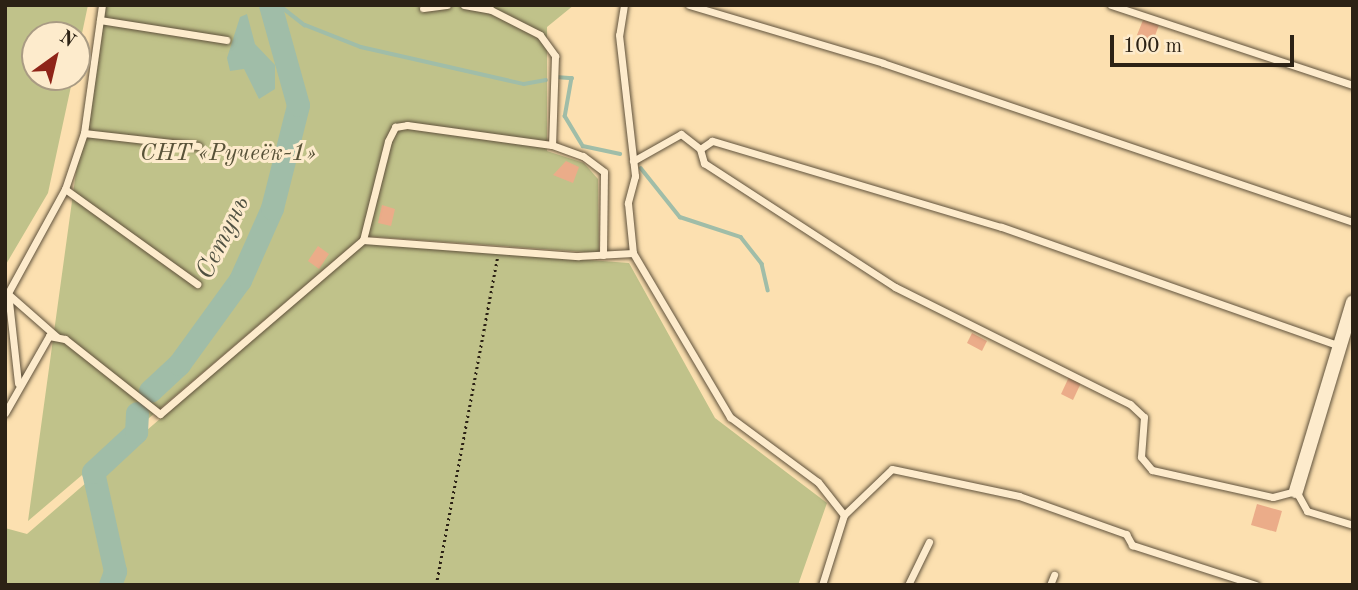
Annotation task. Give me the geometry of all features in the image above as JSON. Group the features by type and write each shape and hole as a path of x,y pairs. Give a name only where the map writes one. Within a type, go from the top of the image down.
{"street":[{"path":"1296,491 1337,345 1349,324 1353,302"}],"lane":[{"path":"18,384 8,293 65,188 84,132 102,5"},
{"path":"423,8 447,5"},
{"path":"464,5 491,10 540,36 555,56 552,145"},
{"path":"624,5 619,35 632,161 633,253 730,417 818,482 844,515"},
{"path":"689,5 883,63 1353,222"},
{"path":"1111,5 1353,85"},
{"path":"100,20 226,40"},
{"path":"8,293 58,338 160,414 363,240 395,127 552,145 604,172 603,255"},
{"path":"84,132 198,146"},
{"path":"632,161 681,134 700,149 704,163 895,287 1130,404 1144,416 1140,457 1152,470 1273,497 1296,491 1307,511 1353,525"},
{"path":"700,149 712,141 1001,227 1337,345"},
{"path":"65,188 197,284"},
{"path":"363,240 603,255 633,253"},
{"path":"5,413 38,346 49,336 58,338"},
{"path":"822,585 844,515 892,469 1019,496 1126,534 1132,545 1256,585"},
{"path":"908,585 929,542"},
{"path":"1050,585 1054,575"}],"path":[{"path":"436,585 497,253"}],"green space":[{"path":"5,5 88,5 85,21 21,21 21,91 70,91 48,193 5,266"},
{"name":"СНТ «Ручеёк-1»","path":"99,5 574,5 547,27 547,151 584,163 598,179 599,253 363,236 28,521 87,91 91,91 91,63"},
{"path":"363,243 629,263 715,418 827,503 798,585 5,585 5,528 27,534"}],"shaded area":[{"path":"247,14 255,44 275,65 275,89 259,99 244,69 230,71 227,58 240,17"}],"building":[{"path":"1143,20 1159,25 1153,41 1137,35"},
{"path":"566,161 579,167 573,183 553,175"},
{"path":"382,205 395,209 391,226 378,223"},
{"path":"318,246 329,254 319,269 308,261"},
{"path":"972,333 987,341 982,351 967,343"},
{"path":"1069,377 1081,383 1073,400 1061,394"},
{"path":"1257,504 1282,511 1276,532 1251,525"}],"waterway":[{"name":"Сетунь","path":"150,391 179,364 240,280 272,208 298,105 270,5"},
{"path":"279,5 305,25 361,47 524,84 546,80"},
{"path":"556,77 572,78 565,116 583,146 620,154"},
{"path":"641,168 680,217 741,237 762,264 768,290"},
{"name":"Сетунь","path":"110,585 115,571 93,472 136,432 137,413"}]}
